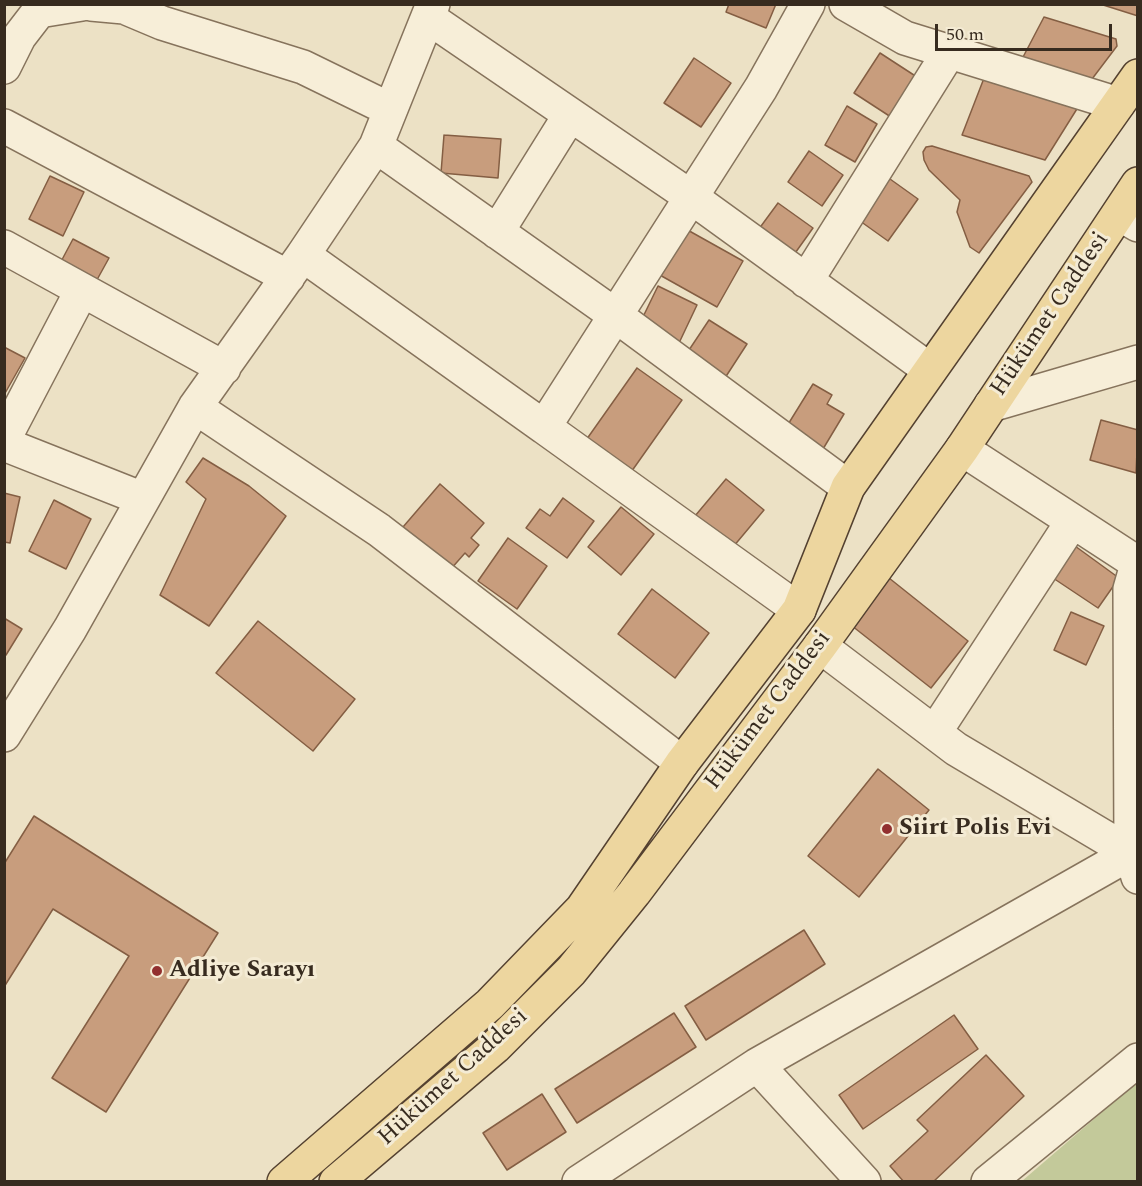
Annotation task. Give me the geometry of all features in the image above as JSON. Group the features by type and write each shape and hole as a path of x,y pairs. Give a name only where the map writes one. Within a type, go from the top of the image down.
{"main road":[{"path":"284,1182 490,1004 582,909 682,763 799,610 848,487 1137,76"},
{"name":"Hükümet Caddesi","path":"336,1182 495,1047 571,971 634,894 820,646 962,449 991,405 1128,219 1137,184"}],"street":[{"path":"4,67 19,37 39,11 82,4"},
{"path":"91,4 124,7 162,22 303,67 389,109"},
{"path":"544,427 761,88 808,4"},
{"path":"846,4 905,38 1118,104"},
{"path":"4,735 70,629 195,407 295,266 376,146 389,109 431,11 570,115 691,197 930,370"},
{"path":"806,280 949,52"},
{"path":"497,232 570,115"},
{"path":"4,126 295,266 544,427 799,610"},
{"path":"376,146 615,315 848,487"},
{"path":"4,247 224,368"},
{"path":"82,290 4,441 143,500"},
{"path":"991,405 1137,362"},
{"path":"195,407 379,530 682,763"},
{"path":"962,449 1137,562 1130,589 1134,865"},
{"path":"935,732 1072,522"},
{"path":"820,646 956,749 1134,865"},
{"path":"579,1182 757,1065 1134,865"},
{"path":"988,1182 1137,1060"},
{"path":"757,1065 864,1182"}],"green space":[{"path":"1137,1082 1137,1181 1022,1181"}],"building":[{"path":"729,4 776,4 766,28 726,12"},
{"path":"1100,4 1138,4 1138,16"},
{"path":"1044,17 1116,39 1117,46 1092,79 1022,59"},
{"path":"880,53 920,79 894,119 854,93"},
{"path":"694,58 731,83 701,127 664,103"},
{"path":"986,73 1080,104 1045,160 962,135"},
{"path":"847,106 877,124 855,162 825,145"},
{"path":"444,135 501,139 498,178 441,173"},
{"path":"932,146 1029,176 1032,182 979,253 970,247 957,212 960,200 929,170 924,160 923,152 926,147"},
{"path":"809,151 843,175 822,206 788,182"},
{"path":"883,174 918,199 888,241 853,216"},
{"path":"50,176 84,192 63,236 29,219"},
{"path":"778,203 813,228 788,263 753,237"},
{"path":"684,228 743,261 717,307 658,274"},
{"path":"73,239 109,258 93,287 57,269"},
{"path":"658,286 697,305 679,343 640,323"},
{"path":"709,320 747,344 723,381 685,356"},
{"path":"4,347 25,358 4,395"},
{"path":"637,368 682,400 629,475 584,443"},
{"path":"813,384 832,395 827,404 844,414 823,449 787,426"},
{"path":"1101,420 1138,430 1136,473 1090,460"},
{"path":"203,458 249,486 286,516 209,626 160,595 206,499 186,482"},
{"path":"726,479 764,510 733,547 695,516"},
{"path":"440,484 484,523 471,538 479,545 469,557 465,553 450,570 403,527"},
{"path":"4,493 20,497 10,543 4,542"},
{"path":"563,498 594,521 567,558 526,528 540,509 550,516"},
{"path":"54,500 91,519 66,569 29,551"},
{"path":"621,507 654,534 621,575 588,547"},
{"path":"508,538 547,566 517,609 478,581"},
{"path":"1075,546 1119,578 1098,608 1053,578"},
{"path":"884,574 968,641 931,688 847,622"},
{"path":"652,589 709,633 675,678 618,634"},
{"path":"1071,612 1104,626 1086,665 1054,650"},
{"path":"4,618 22,629 6,655 4,655"},
{"path":"258,621 355,699 313,751 216,673"},
{"path":"878,769 929,810 859,897 808,856"},
{"name":"Adliye Sarayı","path":"34,816 218,933 106,1112 52,1078 129,956 53,909 4,987 4,864"},
{"path":"804,930 825,964 706,1040 685,1006"},
{"path":"674,1013 696,1047 577,1123 555,1089"},
{"path":"954,1015 978,1049 863,1129 839,1095"},
{"path":"986,1055 1024,1096 933,1182 904,1182 890,1166 928,1131 917,1120"},
{"path":"542,1094 566,1132 507,1170 483,1133"}],"place":[{"name":"Siirt Polis Evi","path":"887,829"},
{"name":"Adliye Sarayı","path":"157,971"}]}
